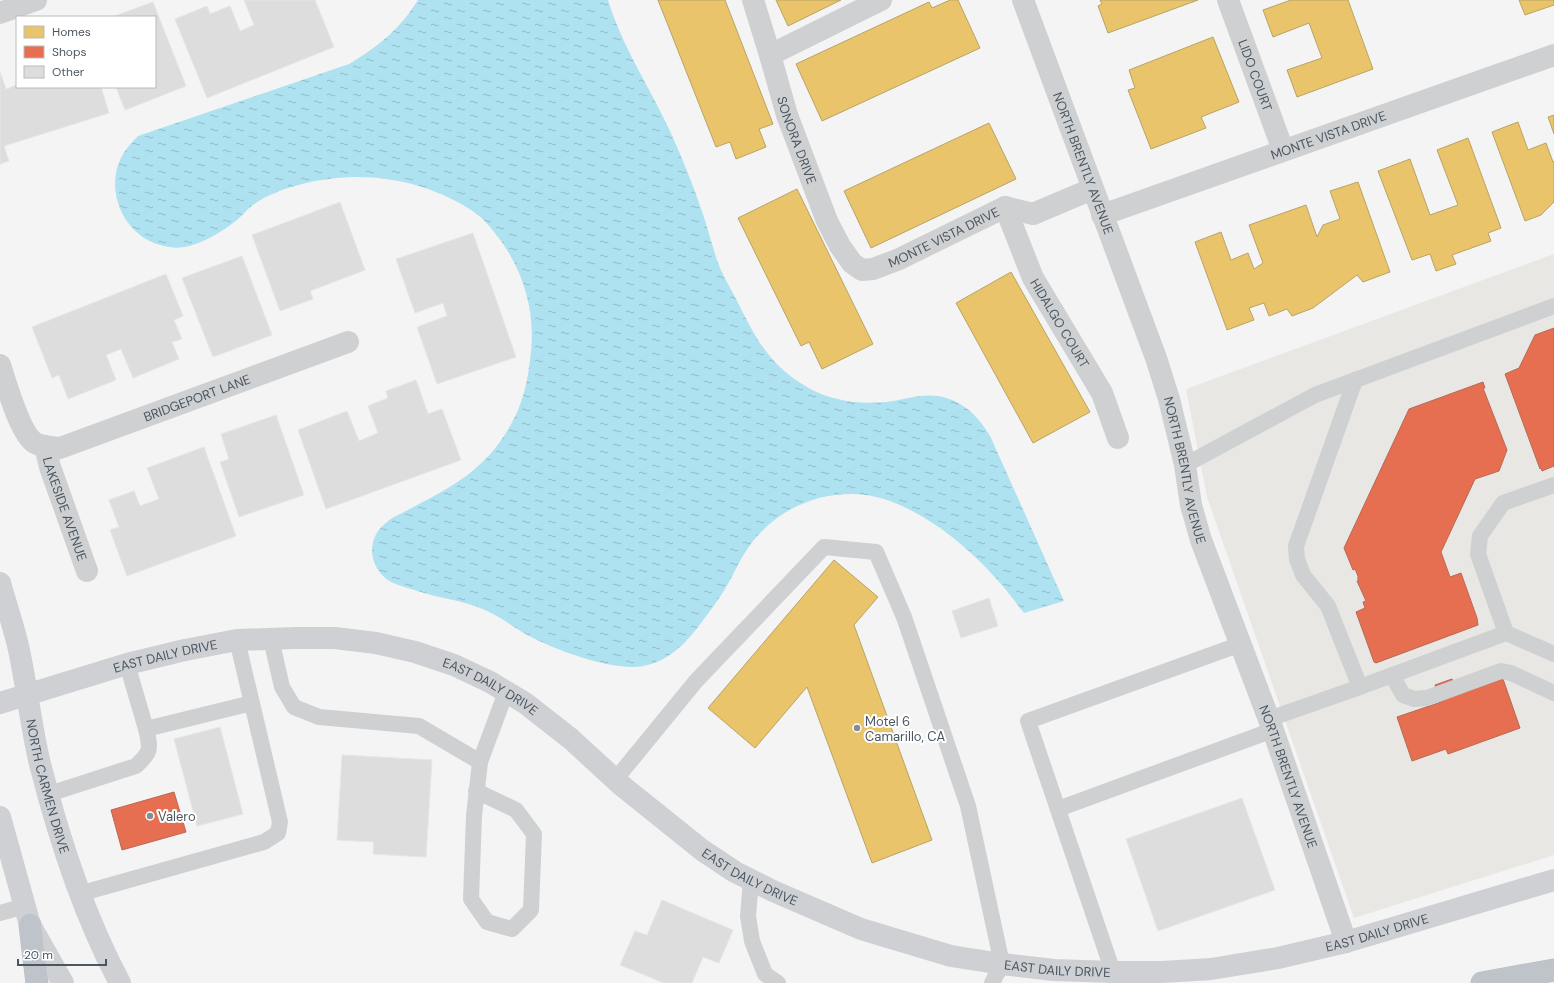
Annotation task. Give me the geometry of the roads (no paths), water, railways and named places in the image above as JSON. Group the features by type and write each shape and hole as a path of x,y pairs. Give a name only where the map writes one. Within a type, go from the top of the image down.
{"highway":[{"path":"27,916 37,983"},
{"path":"1482,983 1554,970"}],"main road":[{"name":"NORTH CARMEN DRIVE","path":"0,583 19,649 40,762 49,794 79,894 103,952 120,983"},
{"name":"EAST DAILY DRIVE","path":"0,703 127,664 185,650 237,640 336,638 376,643 415,652 454,665 490,682 525,703 571,739 615,780 702,850 735,872 773,891 861,929 951,956 1054,970 1162,972 1211,969 1278,958 1346,942 1554,880"},
{"path":"0,817 27,916 63,983"}],"street":[{"path":"0,13 36,0"},
{"name":"SONORA DRIVE","path":"753,0 786,115 827,221 840,246 852,263 862,270"},
{"path":"770,55 881,0"},
{"name":"NORTH BRENTLY AVENUE","path":"1023,0 1156,358 1169,399 1201,540 1271,724 1346,942"},
{"name":"LIDO COURT","path":"1228,0 1283,150"},
{"name":"MONTE VISTA DRIVE","path":"1102,215 1554,55"},
{"name":"MONTE VISTA DRIVE","path":"862,270 873,270 897,260 1005,207 1033,214 1092,189"},
{"name":"HIDALGO COURT","path":"1005,207 1033,278 1102,393 1118,438"},
{"name":"BRIDGEPORT LANE","path":"45,446 60,448 80,442 348,342"},
{"path":"0,365 17,414 26,434 35,443 45,446"},
{"name":"LAKESIDE AVENUE","path":"45,446 50,467 87,571"}],"lane":[{"path":"1185,465 1315,395 1554,306"},
{"path":"1355,380 1296,546 1297,559 1303,575 1328,606 1360,687"},
{"path":"1506,633 1478,554 1480,536 1502,503 1554,484"},
{"path":"615,780 696,681 824,547 876,552 904,617 968,806 1002,964 992,983"},
{"path":"1058,809 1360,687 1506,633 1554,654"},
{"path":"271,639 282,687 294,707 319,717 419,726 480,762"},
{"path":"79,894 264,842 278,833 280,822 237,640"},
{"path":"1112,972 1028,721 1241,644"},
{"path":"49,794 136,766 147,756 150,743 127,664"},
{"path":"1392,675 1403,695 1414,699 1427,698 1501,671 1511,673 1554,693"},
{"path":"476,792 516,810 534,834 531,910 512,929 487,922 471,899 474,816 476,792 480,762 506,692"},
{"path":"146,729 252,703"},
{"path":"751,880 748,916 752,941 765,974 778,983"},
{"path":"0,913 27,916"}],"water":[{"path":"418,0 608,0 621,34 661,113 683,161 703,214 720,269 761,345 778,366 789,375 811,389 831,398 853,402 875,403 917,397 943,397 954,401 971,412 979,420 991,438 1064,601 1024,613 1006,590 971,553 934,524 915,512 895,503 874,497 854,494 823,497 808,501 781,515 758,536 748,548 722,594 692,634 680,647 668,656 644,666 631,667 615,665 581,657 548,645 480,608 401,586 391,582 383,576 375,564 372,556 372,545 381,527 394,517 433,497 467,476 482,463 507,431 521,403 531,351 531,322 522,280 509,253 501,241 478,215 443,195 423,187 403,182 363,177 322,180 305,183 286,189 260,200 219,233 205,240 184,247 169,247 154,243 143,237 126,220 116,197 115,184 116,172 120,160 128,147 138,136 349,64 388,36 404,20"}],"place":[{"name":"Motel 6 Camarillo, CA","path":"857,728"},
{"name":"Valero","path":"150,816"}]}
